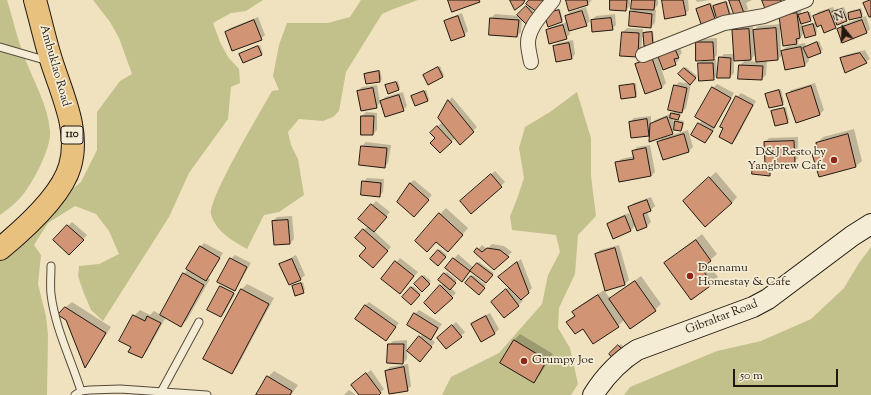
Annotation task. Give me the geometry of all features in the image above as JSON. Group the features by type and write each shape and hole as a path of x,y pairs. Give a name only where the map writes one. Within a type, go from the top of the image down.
{"main road":[{"name":"Ambuklao Road","path":"0,249 13,238 57,192 70,167 72,152 70,124 64,95 52,62 35,0"}],"street":[{"path":"531,62 528,44 529,37 534,26 553,0"},
{"path":"643,55 724,22 764,16 806,0"},
{"name":"Gibraltar Road","path":"594,395 600,384 613,368 627,356 637,350 768,299 852,236 871,224"}],"lane":[{"path":"0,48 52,62"},
{"path":"51,266 53,304 78,393 90,390 120,389 206,395"},
{"path":"161,392 199,322"}],"shaded area":[{"path":"0,0 7,0 22,49 40,93 49,121 50,138 45,156 30,184 19,200 0,215"},
{"path":"93,0 263,0 246,11 231,13 213,23 220,42 228,57 239,69 240,83 231,87 228,119 189,173 169,217 103,321 91,310 78,276 79,266 99,264 119,254 109,231 96,214 75,206 48,223 34,245 41,255 38,284 46,316 48,334 47,395 0,395 0,256 60,199 81,182 97,150 97,112 120,81 132,74 119,38 110,22"},
{"path":"361,0 418,0 382,14 346,72 339,111 333,117 323,121 299,119 288,132 291,145 298,159 304,195 279,212 264,215 247,249 225,235 216,226 211,214 218,190 247,134 272,91 279,90 273,76 279,45 287,23 328,23 350,17"},
{"path":"577,92 591,138 591,176 596,216 578,235 575,274 559,308 558,328 570,348 578,384 571,395 442,395 451,377 499,353 542,304 548,275 560,252 556,235 512,230 510,216 524,178 519,148 525,127 550,112"},
{"path":"871,247 871,395 624,395 630,387 717,351 761,341 811,319 844,288 859,263"}],"building":[{"path":"448,0 479,0 480,2 452,12"},
{"path":"510,0 525,0 523,4 515,10"},
{"path":"529,0 542,0 545,2 537,12 526,4"},
{"path":"566,0 587,0 588,5 569,11"},
{"path":"610,0 627,0 626,11 610,10"},
{"path":"632,0 655,0 654,10 631,9"},
{"path":"662,0 683,0 686,15 665,19"},
{"path":"729,0 739,0 744,13 735,17"},
{"path":"762,0 781,0 782,3 766,10"},
{"path":"871,0 871,17 869,17 863,3"},
{"path":"726,2 730,16 717,20 713,6"},
{"path":"710,4 715,19 701,24 696,9"},
{"path":"526,6 535,16 526,24 517,15"},
{"path":"842,9 847,21 837,25 832,12"},
{"path":"559,10 562,22 548,27 544,14"},
{"path":"829,10 836,28 824,33 821,25 817,27 813,16"},
{"path":"860,10 862,17 849,20 848,13"},
{"path":"582,11 587,26 569,31 565,16"},
{"path":"630,11 652,14 651,28 629,26"},
{"path":"808,12 811,21 801,24 798,15"},
{"path":"797,13 800,38 796,39 797,44 783,46 779,16"},
{"path":"458,16 465,36 451,41 444,21"},
{"path":"490,18 519,20 517,37 489,35"},
{"path":"611,18 613,30 592,32 591,20"},
{"path":"254,20 262,40 232,51 225,32"},
{"path":"862,20 867,33 842,43 837,29"},
{"path":"813,24 816,35 805,38 802,27"},
{"path":"563,25 567,39 549,44 546,30"},
{"path":"776,28 778,60 756,62 753,30"},
{"path":"749,29 751,60 734,61 732,30"},
{"path":"622,32 639,33 638,57 620,56"},
{"path":"652,32 653,46 644,46 643,33"},
{"path":"696,42 713,42 714,60 696,61"},
{"path":"817,42 821,53 808,58 803,48"},
{"path":"569,43 572,59 556,62 553,46"},
{"path":"258,46 262,55 243,63 239,54"},
{"path":"674,47 679,58 674,59 676,65 663,70 657,54"},
{"path":"801,47 805,66 785,70 781,51"},
{"path":"860,53 867,63 845,73 840,58"},
{"path":"719,57 731,58 730,78 717,78"},
{"path":"652,58 662,88 645,94 635,64"},
{"path":"698,63 713,63 714,80 699,81"},
{"path":"739,65 763,66 762,80 738,79"},
{"path":"438,67 443,77 428,85 423,75"},
{"path":"684,68 696,78 690,85 678,74"},
{"path":"379,71 380,82 366,84 364,74"},
{"path":"396,82 399,90 388,94 385,85"},
{"path":"634,84 636,97 621,99 619,86"},
{"path":"674,85 687,88 682,113 668,110"},
{"path":"811,86 820,115 796,123 786,94"},
{"path":"712,87 731,98 714,128 695,117"},
{"path":"373,88 377,108 361,111 357,91"},
{"path":"779,90 783,105 769,108 765,94"},
{"path":"424,91 428,101 415,106 411,96"},
{"path":"399,95 404,111 385,117 380,101"},
{"path":"736,96 753,105 732,144 719,137 723,128 720,127"},
{"path":"448,100 474,132 460,145 438,118"},
{"path":"784,108 788,123 775,126 771,111"},
{"path":"671,113 680,115 678,120 670,118"},
{"path":"361,116 374,116 373,135 361,135"},
{"path":"667,117 673,134 649,142 650,124"},
{"path":"647,119 649,136 631,138 629,122"},
{"path":"675,121 683,123 681,131 674,130"},
{"path":"698,123 713,131 705,143 691,135"},
{"path":"437,126 452,142 440,153 430,143 435,138 430,133"},
{"path":"684,134 689,152 663,160 657,142"},
{"name":"D&J Resto by Yangbrew Cafe","path":"848,134 856,167 819,177 812,154 818,152 816,143"},
{"path":"794,141 795,163 765,164 764,142"},
{"path":"361,146 387,148 385,168 359,165"},
{"path":"646,148 651,176 619,182 615,162 634,159 632,151"},
{"path":"753,166 770,167 770,176 752,174"},
{"path":"491,174 502,187 471,214 460,201"},
{"path":"709,177 732,203 705,227 683,201"},
{"path":"362,181 381,183 380,197 361,195"},
{"path":"410,183 429,200 414,217 397,202"},
{"path":"647,200 651,211 643,214 647,227 637,231 628,207"},
{"path":"371,204 387,217 374,232 358,219"},
{"path":"439,213 463,235 448,252 436,242 427,252 415,241"},
{"path":"625,216 631,231 613,239 607,224"},
{"path":"288,220 290,244 274,245 272,221"},
{"path":"67,225 84,240 69,255 53,240"},
{"path":"363,229 388,251 373,268 359,256 366,248 355,238"},
{"name":"Daenamu Homestay & Cafe","path":"696,240 711,261 701,268 713,284 691,300 664,263"},
{"path":"200,246 220,258 206,281 186,269"},
{"path":"477,248 482,252 487,248 500,250 509,257 494,270 474,252"},
{"path":"615,248 625,285 605,291 595,254"},
{"path":"438,250 446,257 438,266 430,259"},
{"path":"230,258 247,267 235,291 217,282"},
{"path":"453,258 470,271 462,282 445,268"},
{"path":"292,259 301,280 289,285 279,264"},
{"path":"395,261 414,276 400,294 381,279"},
{"path":"517,262 529,293 521,300 498,277"},
{"path":"477,263 493,275 486,283 470,271"},
{"path":"183,273 204,285 181,327 160,315"},
{"path":"444,273 456,283 450,290 438,280"},
{"path":"422,276 430,284 422,292 414,284"},
{"path":"471,276 485,288 479,295 465,283"},
{"path":"635,281 656,311 630,329 609,299"},
{"path":"301,283 304,293 295,296 292,286"},
{"path":"440,285 453,298 435,314 424,303"},
{"path":"220,286 234,293 221,317 207,310"},
{"path":"411,287 420,295 411,305 402,297"},
{"path":"241,289 269,304 232,374 203,359"},
{"path":"506,289 519,306 504,318 491,302"},
{"path":"598,295 619,327 593,344 583,329 575,334 566,322 575,316 572,312"},
{"path":"365,305 396,327 386,341 355,319"},
{"path":"65,307 106,333 85,368 66,320 58,315"},
{"path":"414,313 438,328 431,340 407,325"},
{"path":"133,315 145,321 147,316 161,323 142,358 128,352 131,347 119,341"},
{"path":"486,316 495,334 481,342 471,324"},
{"path":"452,325 462,337 446,349 437,338"},
{"path":"419,336 432,347 420,362 407,351"},
{"name":"Grumpy Joe","path":"514,340 547,360 534,383 500,363"},
{"path":"388,344 404,344 403,364 387,363"},
{"path":"618,345 625,352 615,361 609,354"},
{"path":"404,367 408,391 389,394 385,371"},
{"path":"366,373 381,393 379,395 359,395 351,385"},
{"path":"267,376 292,391 290,395 256,395"}],"place":[{"name":"D&J Resto by Yangbrew Cafe","path":"834,160"},
{"name":"Daenamu Homestay & Cafe","path":"690,276"},
{"name":"Grumpy Joe","path":"524,361"}]}
